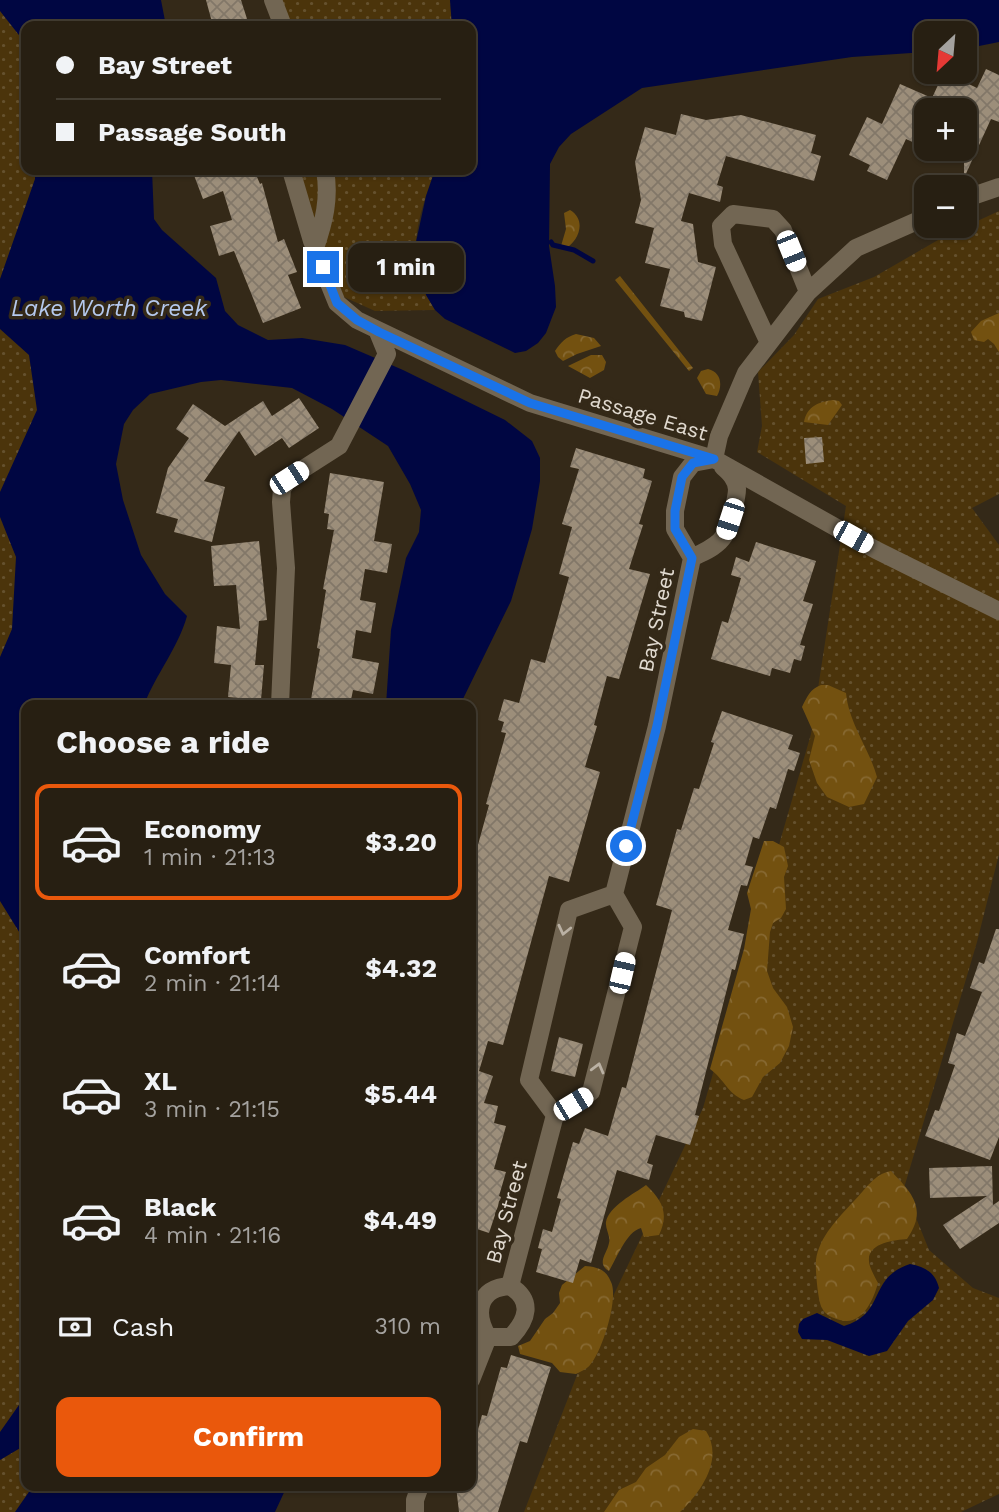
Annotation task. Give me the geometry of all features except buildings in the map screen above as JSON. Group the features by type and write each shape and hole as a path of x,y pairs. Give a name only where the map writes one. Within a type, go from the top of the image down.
{"lane":[{"path":"273,0 281,21"},
{"name":"Passage East","path":"292,175 315,248 337,303 357,320 530,403 714,459 876,550 999,611"},
{"path":"315,248 326,213 326,175"},
{"path":"977,195 999,187"},
{"path":"769,343 723,244 722,226 733,214 773,219 783,230 808,292"},
{"path":"692,558 715,545 724,536 737,489 733,476 714,459 719,436 746,373 808,292 856,248 914,222"},
{"path":"280,700 286,568 282,489 289,478 339,446 387,354 379,332"},
{"name":"Bay Street","path":"614,894 657,726 692,558 675,529 675,511 682,477 693,463 714,459"},
{"path":"614,894 633,927 591,1093 555,1115 529,1080 569,910 614,894"},
{"name":"Bay Street","path":"488,1337 481,1326 479,1312 485,1296 497,1287 510,1286 555,1115"},
{"path":"476,1367 488,1337 511,1337 523,1324 526,1314 524,1300 518,1291 510,1286"},
{"path":"415,1512 418,1491"}],"shaded area":[{"path":"0,0 21,26 21,175 47,175 48,428 5,732 21,754 21,1491 270,1491 263,1512 0,1512"},
{"path":"277,0 450,0 452,21 284,21"},
{"path":"301,175 433,175 421,214 416,248 421,276 435,310 375,311 335,293 303,194"},
{"path":"999,211 999,494 972,508 999,545 999,854 977,942 904,1188 929,1250 973,1288 999,1298 999,1494 961,1512 524,1512 584,1357 703,1108 811,734 846,506 757,452 762,426 758,372 794,335 818,299 874,277 942,238 977,238 977,221"}],"green space":[{"path":"570,210 580,225 574,241 565,249 561,246 566,229 564,213"},
{"path":"620,276 693,368 689,371 615,280"},
{"path":"999,313 999,352 988,339 984,342 974,340 971,332 981,321"},
{"path":"576,334 594,338 601,346 563,361 555,351 564,340"},
{"path":"591,355 602,355 606,362 604,370 590,378 568,366"},
{"path":"708,369 716,373 720,380 717,396 706,394 697,378 701,371"},
{"path":"833,400 842,405 828,425 804,422 814,406"},
{"path":"821,685 828,685 846,693 851,715 877,777 864,804 849,807 827,797 817,783 809,760 815,736 802,707 811,691"},
{"path":"764,841 773,841 784,847 788,866 784,877 786,909 781,918 773,923 770,932 767,971 773,988 787,1007 793,1027 789,1046 780,1063 763,1077 752,1097 744,1100 734,1094 710,1069 744,949 751,909 747,893"},
{"path":"891,1171 915,1202 917,1210 913,1228 907,1239 883,1244 872,1250 869,1261 878,1283 873,1297 860,1316 848,1321 840,1320 825,1313 821,1305 816,1260 821,1243 830,1228 875,1179"},
{"path":"646,1185 663,1208 664,1221 659,1235 644,1237 641,1228 636,1230 626,1240 609,1271 603,1265 609,1240 606,1225 608,1216 629,1196"},
{"path":"585,1266 604,1271 613,1290 608,1325 590,1365 576,1374 560,1372 552,1363 520,1354 518,1346 530,1341 560,1303 562,1285"},
{"path":"693,1429 706,1431 711,1442 711,1464 702,1485 680,1512 604,1512 619,1490 636,1482 646,1468 665,1455 679,1437"}],"water":[{"path":"0,0 161,0 165,21 21,21 21,38 0,11"},
{"path":"450,0 999,0 999,42 977,46 977,21 914,21 914,53 852,57 642,88 571,134 559,147 550,164 549,246 556,307 546,333 538,343 526,351 515,353 445,319 435,310 426,295 416,242 433,175 476,175 476,21 452,21"},
{"name":"Lake Worth Creek","path":"35,175 152,175 154,219 162,230 216,278 225,311 238,325 268,340 302,338 345,345 505,420 532,441 540,458 540,481 532,529 511,601 462,700 386,700 391,630 406,558 419,532 421,510 410,484 388,446 332,409 292,388 221,380 150,394 133,410 124,424 116,464 123,500 141,555 165,594 187,616 146,700 21,700 21,935 0,901 0,657 12,629 16,557 0,517 0,492 37,410 29,355 0,329 0,279"},
{"path":"910,1264 929,1271 939,1288 933,1300 908,1321 887,1351 869,1356 827,1340 802,1339 798,1332 803,1319 817,1313 844,1326 857,1320 866,1313 888,1278"},
{"path":"21,1402 21,1448 0,1460 0,1432"},
{"path":"30,1491 285,1491 275,1512 15,1512"}],"waterway":[{"path":"551,242 553,245 574,250 593,261"}],"route":[{"path":"323,267 337,303 357,320 379,332 530,403 714,459 693,463 682,477 675,511 675,529 692,558 657,726 626,846"}]}
